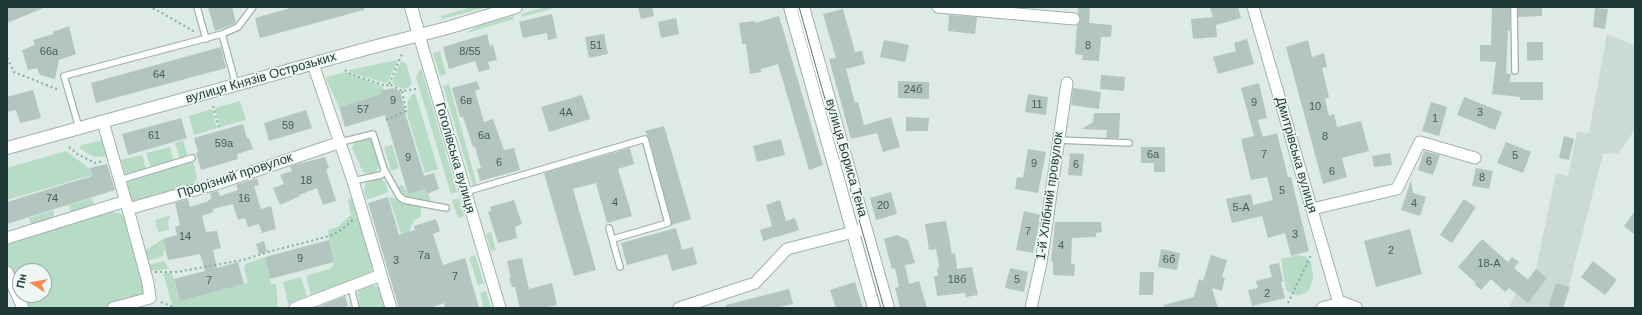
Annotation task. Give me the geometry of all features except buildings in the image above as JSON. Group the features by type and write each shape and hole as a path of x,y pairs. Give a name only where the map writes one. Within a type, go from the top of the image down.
{"street":[{"name":"Гоголівська вулиця","path":"411,7 500,308"},
{"name":"вулиця Князів Острозьких","path":"7,148 516,7"},
{"name":"вулиця Бориса Тена","path":"790,7 874,308"},
{"name":"вулиця Бориса Тена","path":"803,7 888,308"},
{"path":"938,7 1074,19"},
{"name":"Дмитрівська вулиця","path":"1253,7 1338,303"},
{"path":"312,64 341,142 391,308"},
{"name":"1-й Хлібний провулок","path":"1031,308 1041,263 1067,83"},
{"path":"103,122 127,205 150,298 113,308"},
{"name":"Прорізний провулок","path":"7,238 127,205 216,184 341,142"},
{"path":"1312,209 1397,189 1420,142 1475,158"},
{"path":"679,308 755,283 787,249 866,229"},
{"path":"7,272 23,308"},
{"path":"295,308 381,275"},
{"path":"1323,308 1338,303 1349,304 1356,308"}],"lane":[{"path":"197,7 206,39"},
{"path":"79,128 64,76 222,34 238,27 253,7"},
{"path":"1514,7 1515,71"},
{"path":"222,34 236,85"},
{"path":"341,142 374,134 384,169 399,196 404,200 446,208"},
{"path":"465,192 645,139 668,223 613,239"},
{"path":"1058,140 1129,143"},
{"path":"120,180 192,158"},
{"path":"353,181 381,175 384,169"},
{"path":"609,228 620,267"},
{"path":"351,287 356,308"}],"path":[{"path":"148,7 157,10 206,39"},
{"path":"389,84 402,54"},
{"path":"7,58 14,72 47,84 69,95"},
{"path":"345,70 348,73 386,86 389,84 402,91 416,89"},
{"path":"386,120 406,112 402,91"},
{"path":"213,106 219,128"},
{"path":"69,147 77,154 95,163 113,158"},
{"path":"145,273 170,271 177,272 243,260 271,251 330,236 354,220 362,210"},
{"path":"1288,303 1311,255"},
{"path":"150,298 176,308"}],"shaded area":[{"path":"1607,34 1635,46 1635,129 1619,153 1603,154 1563,308 1508,308 1516,294 1536,269 1556,173 1568,176 1577,132 1589,133"}],"green space":[{"path":"472,7 487,7 442,19 441,16"},
{"path":"545,7 558,7 522,17 521,14"},
{"path":"513,16 514,19 467,33 477,26"},
{"path":"440,51 446,74 440,76 433,53"},
{"path":"398,60 388,81 385,83 349,72 349,70"},
{"path":"401,61 407,66 412,83 409,87 404,89 394,85 392,81"},
{"path":"421,68 457,192 451,194 416,77"},
{"path":"345,72 379,85 383,87 384,90 380,91 381,94 339,107 326,79 327,77"},
{"path":"449,84 477,185 473,186 443,86"},
{"path":"415,93 438,169 425,173 407,114 408,101"},
{"path":"240,101 246,120 220,127 215,108"},
{"path":"212,109 217,128 194,135 189,116"},
{"path":"365,138 370,139 374,143 380,165 375,173 363,172 352,148 354,142"},
{"path":"102,140 107,156 94,157 79,148 82,145"},
{"path":"183,140 188,157 180,159 175,143"},
{"path":"392,145 399,168 391,171 384,147"},
{"path":"170,147 174,161 151,168 146,153"},
{"path":"66,151 90,169 92,175 7,200 7,168"},
{"path":"142,155 146,169 125,174 121,160"},
{"path":"193,161 197,179 190,186 137,204 130,197 127,185 129,180"},
{"path":"378,179 386,182 388,192 367,200 364,192 366,181"},
{"path":"403,185 408,194 425,189 431,203 405,198 398,186"},
{"path":"389,197 421,205 420,217 414,220 410,230 411,235 408,255"},
{"path":"92,198 94,206 71,213 69,205"},
{"path":"352,198 373,265 371,272 311,295 306,276 332,268 334,262 328,230 338,227 351,215 348,199"},
{"path":"459,198 464,216 458,218 452,200"},
{"path":"53,210 55,218 31,226 29,218"},
{"path":"111,212 120,213 128,221 145,285 144,294 137,299 102,308 27,308 25,303 52,303 52,263 12,263 12,274 7,263 7,245 95,215"},
{"path":"171,215 168,221 169,230 158,232 155,220"},
{"path":"491,232 496,250 491,251 486,234"},
{"path":"163,239 165,251 163,252 164,256 147,261 144,251"},
{"path":"475,255 484,283 478,285 469,257"},
{"path":"1297,255 1306,257 1311,262 1313,276 1311,286 1307,292 1300,295 1293,294 1286,290 1281,259"},
{"path":"265,257 271,284 276,284 278,308 173,308 163,273 172,273 180,301 248,283 244,270 245,264"},
{"path":"164,261 169,269 150,271 148,265"},
{"path":"301,277 307,296 288,304 283,282"},
{"path":"371,284 380,288 386,308 360,308 359,290 362,287"},
{"path":"486,291 491,308 484,308 480,293"}],"tram line":[{"path":"799,7 884,308"}]}
